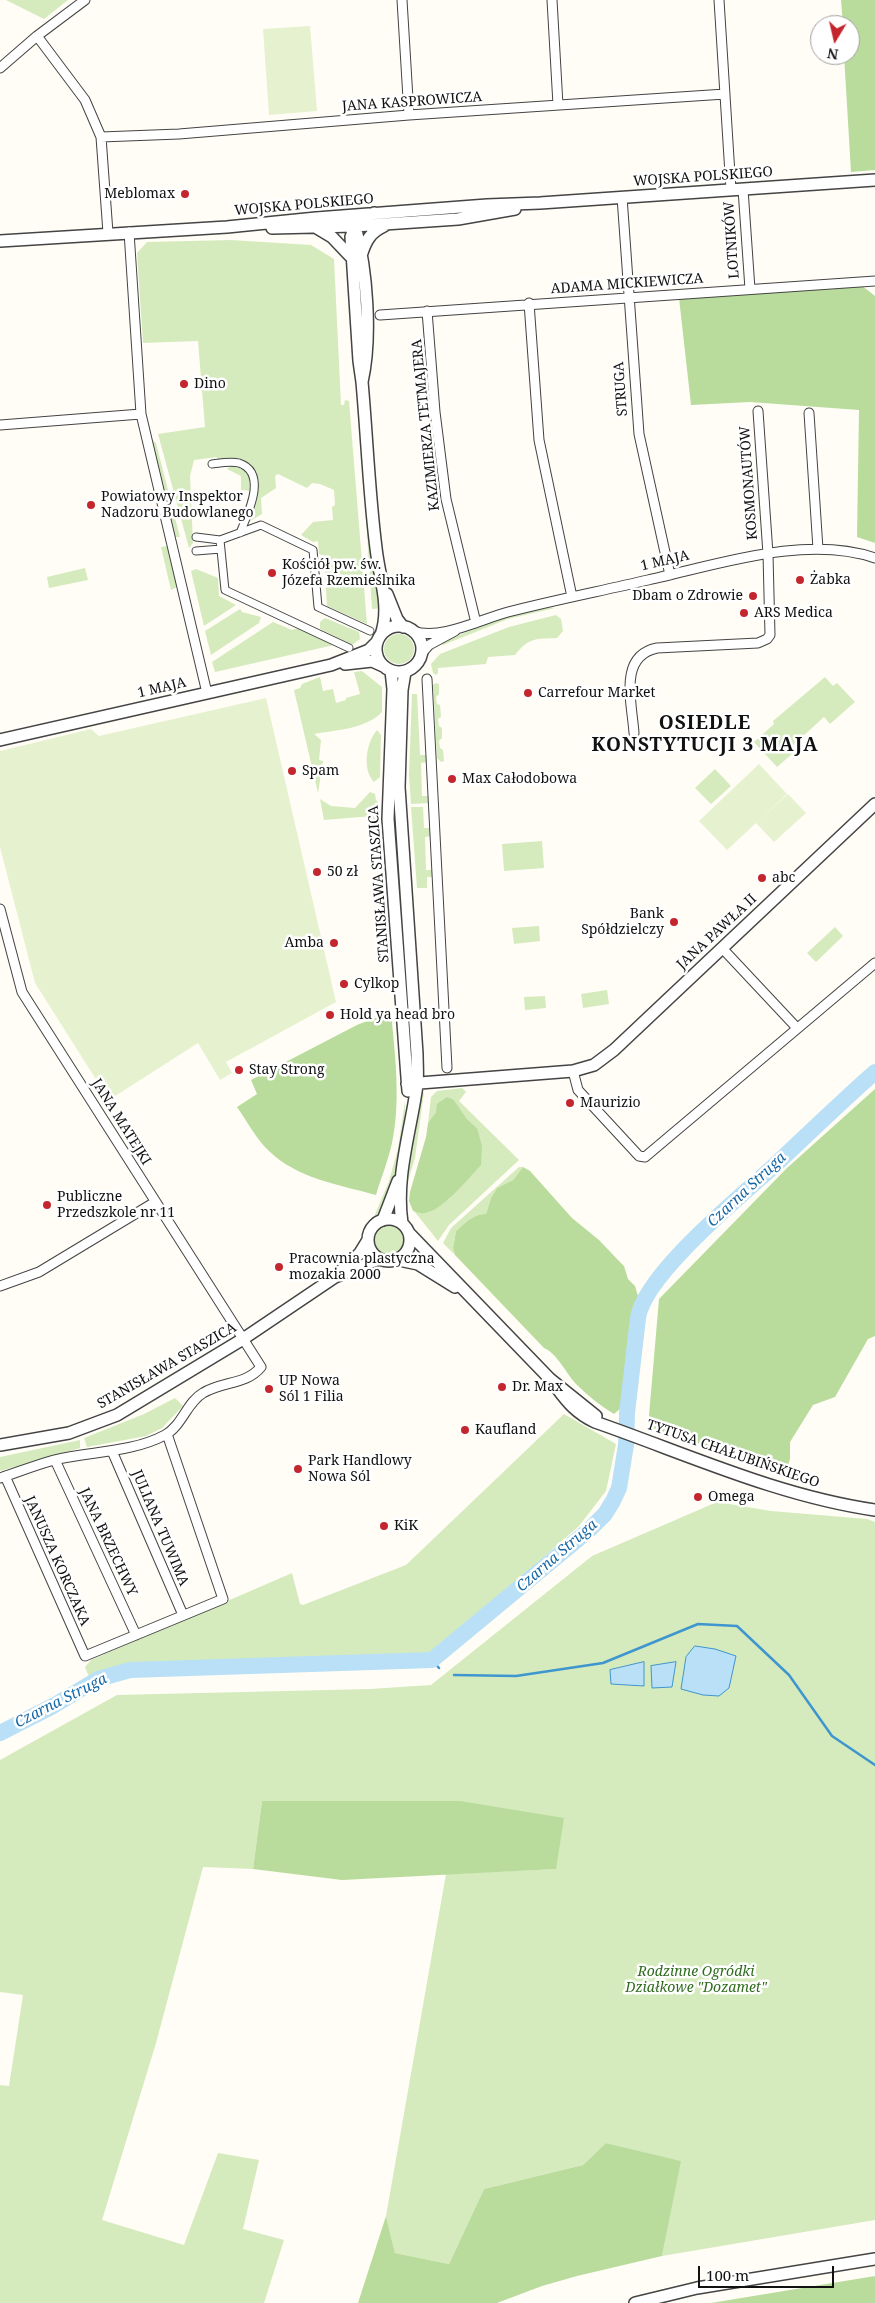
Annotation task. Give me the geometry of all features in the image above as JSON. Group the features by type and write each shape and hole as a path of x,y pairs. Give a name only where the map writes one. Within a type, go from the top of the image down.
{"street":[{"path":"0,68 37,36 85,0"},
{"path":"402,0 409,115"},
{"path":"552,0 558,105"},
{"name":"LOTNIKÓW","path":"719,0 725,94 750,289"},
{"path":"37,36 85,100 101,137 108,233"},
{"name":"JANA KASPROWICZA","path":"101,137 179,134 409,115 725,94"},
{"name":"WOJSKA POLSKIEGO","path":"0,241 226,227 336,216 515,203 533,204 875,180"},
{"name":"STRUGA","path":"622,198 639,434 670,575"},
{"name":"WOJSKA POLSKIEGO","path":"226,227 317,228 388,225 458,219 533,204"},
{"path":"374,213 355,226 350,237 356,255 362,382 376,547 383,583 385,623 376,636 377,655 387,669 405,672 416,665 421,654 421,642 397,619 383,583"},
{"path":"336,216 355,226"},
{"path":"356,255 371,234 388,225"},
{"path":"317,228 356,255"},
{"path":"129,232 141,414 207,693"},
{"name":"ADAMA MICKIEWICZA","path":"380,315 875,280"},
{"path":"529,303 539,440 572,597"},
{"name":"KAZIMIERZA TETMAJERA","path":"428,311 444,482 476,623"},
{"name":"KOSMONAUTÓW","path":"634,732 631,670 637,658 657,648 758,643 767,639 771,631 768,554 758,411"},
{"path":"809,412 818,550"},
{"path":"0,425 141,414"},
{"path":"212,464 237,463 247,468 251,475 254,484 254,496 240,533"},
{"path":"196,537 220,540 261,525 313,550 318,607 376,636"},
{"path":"220,540 225,590 350,648"},
{"path":"196,551 221,549"},
{"name":"1 MAJA","path":"408,629 430,634 464,627 508,612 768,554 818,550 850,551 875,558"},
{"name":"1 MAJA","path":"421,654 429,645 464,627"},
{"path":"376,636 391,628 408,629"},
{"name":"1 MAJA","path":"331,665 369,650 376,636"},
{"name":"1 MAJA","path":"0,740 331,665 372,662 387,669"},
{"name":"STANISŁAWA STASZICA","path":"387,669 393,690 388,819 412,1084"},
{"name":"STANISŁAWA STASZICA","path":"402,1223 400,1211 403,1165 410,1126 412,1084 417,1045 399,786 402,690 405,672"},
{"path":"427,679 447,1068"},
{"name":"JANA PAWŁA II","path":"412,1084 573,1071 594,1065 614,1050 875,804"},
{"name":"JANA MATEJKI","path":"0,909 22,992 260,1367 254,1375 247,1379 219,1385 202,1394 167,1434"},
{"path":"722,948 797,1028"},
{"path":"573,1071 578,1090 640,1156 645,1157 875,963"},
{"name":"STANISŁAWA STASZICA","path":"383,1220 403,1165"},
{"path":"0,1286 39,1272 155,1202"},
{"path":"383,1220 396,1220 402,1223 410,1234 410,1247 399,1260 384,1262 372,1253 368,1240 372,1227 383,1220"},
{"name":"TYTUSA CHAŁUBIŃSKIEGO","path":"410,1234 550,1379 568,1404 581,1415 735,1474 799,1494 875,1510"},
{"name":"STANISŁAWA STASZICA","path":"0,1445 44,1439 94,1426 136,1405 243,1339 334,1277 360,1253 368,1240"},
{"name":"STANISŁAWA STASZICA","path":"334,1277 379,1259"},
{"name":"TYTUSA CHAŁUBIŃSKIEGO","path":"399,1260 418,1264 466,1294"},
{"path":"2,1477 55,1460 112,1451 167,1434 223,1599 136,1635"},
{"name":"JULIANA TUWIMA","path":"112,1451 183,1615"},
{"name":"JANA BRZECHWY","path":"55,1460 136,1635"},
{"name":"JANUSZA KORCZAKA","path":"2,1477 85,1656 136,1635"},
{"path":"635,2303 697,2288 875,2259"}],"green space":[{"path":"6,0 68,0 44,19"},
{"path":"841,0 875,0 875,170 851,172 845,65 860,65 860,15 842,15"},
{"path":"310,26 317,111 269,115 263,29"},
{"path":"231,240 311,245 334,259 341,405 344,405 345,400 349,401 367,624 327,606 324,556 319,554 318,541 313,542 301,535 313,522 333,520 334,490 320,484 312,483 307,488 278,474 275,476 276,488 261,498 262,514 247,523 255,499 256,487 252,472 247,463 237,459 217,460 217,457 194,460 190,476 193,543 189,548 158,434 205,427 198,341 143,343 137,253 147,242"},
{"path":"861,285 875,296 875,543 857,537 859,410 750,402 691,405 679,298"},
{"path":"150,438 156,443 180,537 174,537"},
{"path":"232,465 241,468 247,474 253,491 241,490 241,476 227,469"},
{"path":"366,518 381,608 372,609"},
{"path":"167,546 177,587 171,590 161,547"},
{"path":"85,568 88,580 49,588 47,577"},
{"path":"196,569 218,578 219,596 236,605 204,626 191,571"},
{"path":"546,607 555,608 508,619 443,645 442,642 503,617"},
{"path":"240,609 242,612 261,617 259,623 211,655 205,631"},
{"path":"556,615 561,619 563,631 557,638 533,640 515,655 488,657 486,664 438,668 436,675 433,673 431,664 440,654 509,627"},
{"path":"325,618 359,632 360,639 352,645 320,629 320,622"},
{"path":"273,622 292,630 298,628 334,645 215,672 212,662"},
{"path":"399,634 410,638 414,649 410,660 399,664 388,660 384,649 388,638"},
{"path":"362,671 382,687 382,712 368,722 359,725 314,734 321,740 319,760 323,761 318,793 294,690 300,688 302,684 320,677 323,691 333,689 336,703 360,694 354,672"},
{"path":"825,677 833,686 837,683 855,702 830,724 824,717 789,749 792,754 777,767 754,742 774,724 773,721"},
{"path":"439,684 439,694 436,697 437,704 440,705 441,717 438,719 439,726 442,728 442,738 439,741 440,748 443,750 444,761 441,762 437,758 433,685"},
{"path":"412,694 417,694 420,755 427,755 428,762 421,763 422,796 429,796 429,803 411,804 409,775"},
{"path":"266,698 336,1002 226,1062 232,1073 220,1080 198,1043 109,1100 35,983 0,847 0,751 91,729 99,736"},
{"path":"377,730 381,735 380,777 374,782 368,770 367,756 370,742"},
{"path":"759,764 787,794 757,822 788,794 806,813 774,842 756,823 727,850 699,821"},
{"path":"715,769 731,786 711,804 695,788"},
{"path":"370,792 375,794 379,804 380,827 373,835 367,830 372,824 373,816 324,820 320,799 331,806 355,808"},
{"path":"411,807 423,807 424,828 431,828 432,836 425,837 426,870 433,870 434,877 427,877 427,888 417,888"},
{"path":"542,841 544,868 504,871 502,844"},
{"path":"539,926 540,941 514,944 512,928"},
{"path":"835,927 843,936 816,962 807,953"},
{"path":"607,990 609,1004 583,1008 581,994"},
{"path":"545,996 546,1008 525,1010 524,997"},
{"path":"391,1012 397,1094 395,1127 389,1156 376,1195 333,1184 305,1174 280,1160 260,1141 237,1107 257,1094 251,1080 357,1025"},
{"path":"462,1088 466,1092 459,1101 519,1160 449,1225 438,1241 414,1211 424,1213 449,1199 456,1190 477,1128 467,1119 454,1100 436,1112 428,1123 431,1097 437,1091"},
{"path":"875,1089 875,1336 868,1339 835,1397 813,1405 790,1442 790,1459 785,1474 648,1427 659,1299 787,1168"},
{"path":"424,1092 415,1158 406,1187 419,1100"},
{"path":"447,1097 454,1100 467,1119 477,1128 482,1146 481,1165 440,1206 432,1211 419,1213 413,1211 409,1201 410,1192 426,1137 428,1123 436,1112 437,1104"},
{"path":"405,1101 402,1145 394,1181 382,1209 374,1217 389,1181 398,1149"},
{"path":"519,1167 523,1167 513,1180 497,1188 491,1198 486,1214 473,1217 456,1231 453,1248 455,1255 443,1243 451,1228"},
{"path":"523,1167 530,1171 572,1218 599,1240 624,1266 628,1279 635,1286 638,1296 633,1312 628,1375 621,1408 614,1414 577,1385 558,1359 544,1348 455,1255 453,1248 456,1231 473,1217 486,1214 491,1198 497,1188 513,1180"},
{"path":"389,1223 401,1228 406,1240 401,1252 389,1257 377,1252 372,1240 377,1228"},
{"path":"175,1398 183,1406 162,1428 146,1436 87,1447 84,1438 144,1414"},
{"path":"564,1414 616,1444 606,1491 579,1526 432,1656 129,1666 89,1677 85,1667 91,1660 292,1573 300,1604 303,1605 406,1565"},
{"path":"80,1440 80,1448 0,1471 0,1457"},
{"name":"Rodzinne Ogródki Działkowe \"Dozamet\"","path":"717,1502 771,1511 867,1519 875,1522 875,2220 662,2256 680,2161 606,2143 583,2165 484,2189 449,2264 395,2253 386,2216 446,1874 556,1869 262,1801 253,1869 203,1867 156,2043 102,2220 184,2245 218,2153 259,2160 243,2229 284,2240 264,2303 0,2303 0,2085 9,2086 23,1995 0,1992 0,1760 117,1695 370,1689 431,1685 592,1556"},
{"path":"262,1801 460,1801 564,1818 556,1869 342,1880 253,1869"},
{"path":"606,2143 681,2161 662,2256 577,2276 542,2286 497,2303 358,2303 386,2216 395,2253 449,2264 484,2189 583,2165"},
{"path":"875,2276 875,2303 711,2303 717,2302"}],"water":[{"path":"695,1646 715,1649 736,1656 729,1688 719,1696 703,1695 681,1689 686,1657"},
{"path":"644,1662 644,1686 611,1684 610,1670"},
{"path":"676,1662 672,1687 652,1688 651,1666"}],"waterway":[{"name":"Czarna Struga","path":"0,1733 53,1706 98,1679 130,1670 432,1660 589,1530 605,1514 619,1488 626,1445 627,1413 638,1318 644,1300 657,1280 675,1259 718,1216 875,1072"},
{"path":"454,1675 516,1676 603,1663 698,1624 737,1626 789,1675 832,1736 875,1765"},
{"path":"432,1660 439,1668"}],"place":[{"name":"Meblomax","path":"185,194"},
{"name":"Dino","path":"184,384"},
{"name":"Powiatowy Inspektor Nadzoru Budowlanego","path":"91,505"},
{"name":"Kościół pw. św. Józefa Rzemieślnika","path":"272,573"},
{"name":"Żabka","path":"800,580"},
{"name":"Dbam o Zdrowie","path":"753,596"},
{"name":"ARS Medica","path":"744,613"},
{"name":"Carrefour Market","path":"528,693"},
{"name":"Spam","path":"292,771"},
{"name":"Max Całodobowa","path":"452,779"},
{"name":"50 zł","path":"317,872"},
{"name":"abc","path":"762,878"},
{"name":"Bank Spółdzielczy","path":"674,922"},
{"name":"Amba","path":"334,943"},
{"name":"Cylkop","path":"344,984"},
{"name":"Hold ya head bro","path":"330,1015"},
{"name":"Stay Strong","path":"239,1070"},
{"name":"Maurizio","path":"570,1103"},
{"name":"Publiczne Przedszkole nr 11","path":"47,1205"},
{"name":"Pracownia plastyczna mozakia 2000","path":"279,1267"},
{"name":"Dr. Max","path":"502,1387"},
{"name":"UP Nowa Sól 1 Filia","path":"269,1389"},
{"name":"Kaufland","path":"465,1430"},
{"name":"Park Handlowy Nowa Sól","path":"298,1469"},
{"name":"Omega","path":"698,1497"},
{"name":"KiK","path":"384,1526"}],"district":[{"name":"OSIEDLE KONSTYTUCJI 3 MAJA","path":"705,735"}]}
